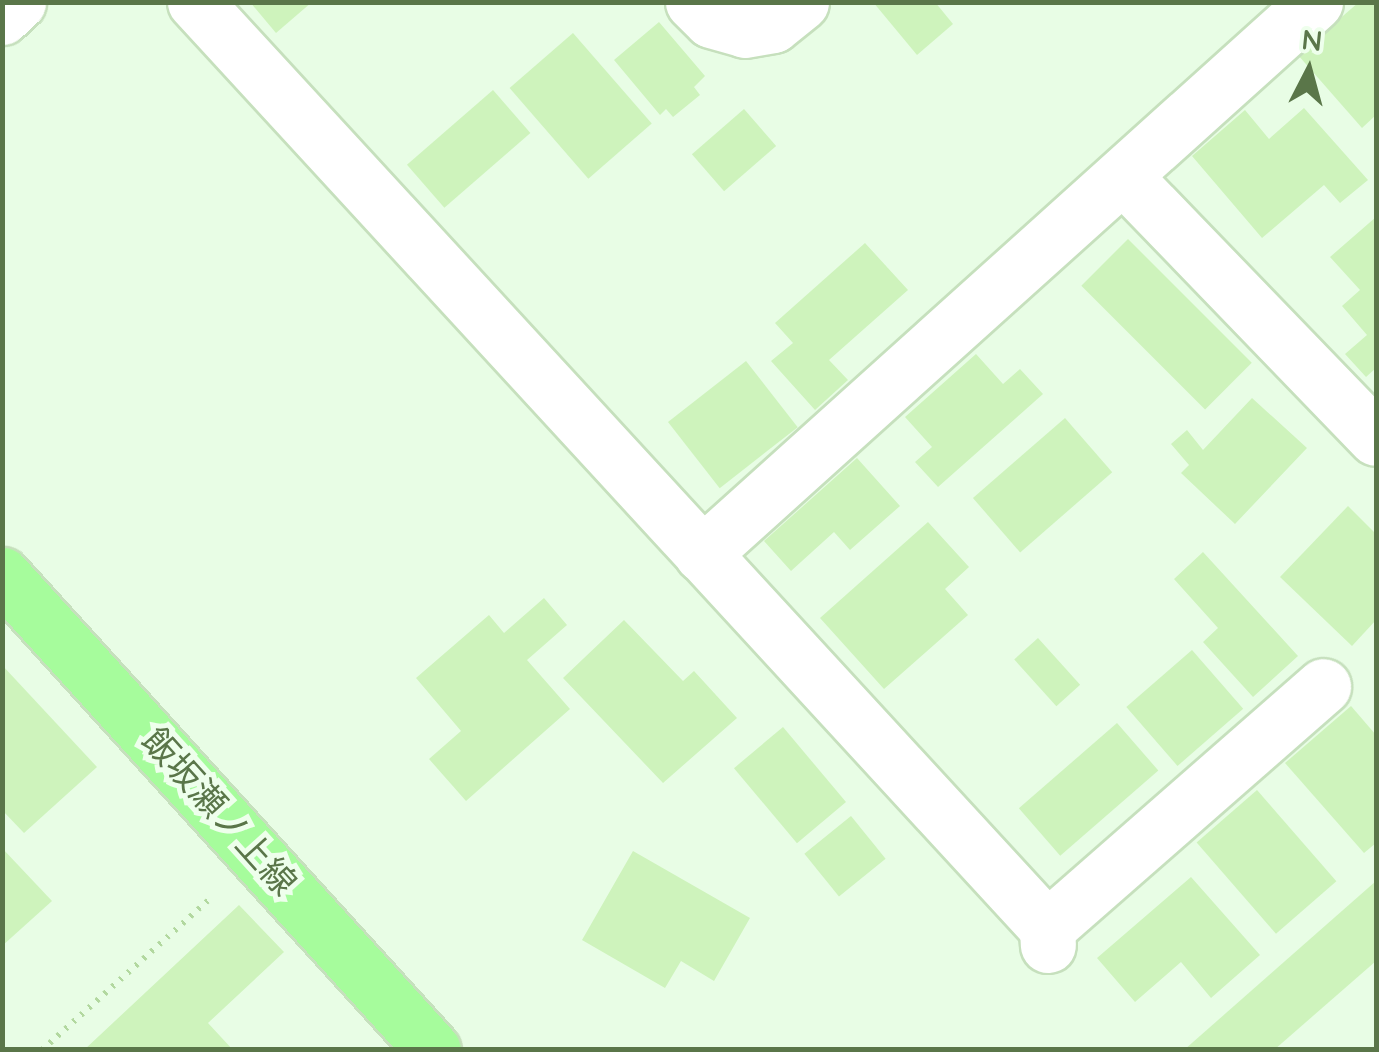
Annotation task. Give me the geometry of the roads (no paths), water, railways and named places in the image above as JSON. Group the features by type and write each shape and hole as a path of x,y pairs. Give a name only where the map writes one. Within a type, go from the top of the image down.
{"main road":[{"name":"飯坂瀬ノ上線","path":"2,575 260,854 434,1050"}],"street":[{"path":"2,17 18,2"},
{"path":"196,2 1047,937 1322,686"},
{"path":"693,2 711,20 745,30 773,25 801,2"},
{"path":"702,554 1315,2"},
{"path":"1123,176 1376,438"}]}
